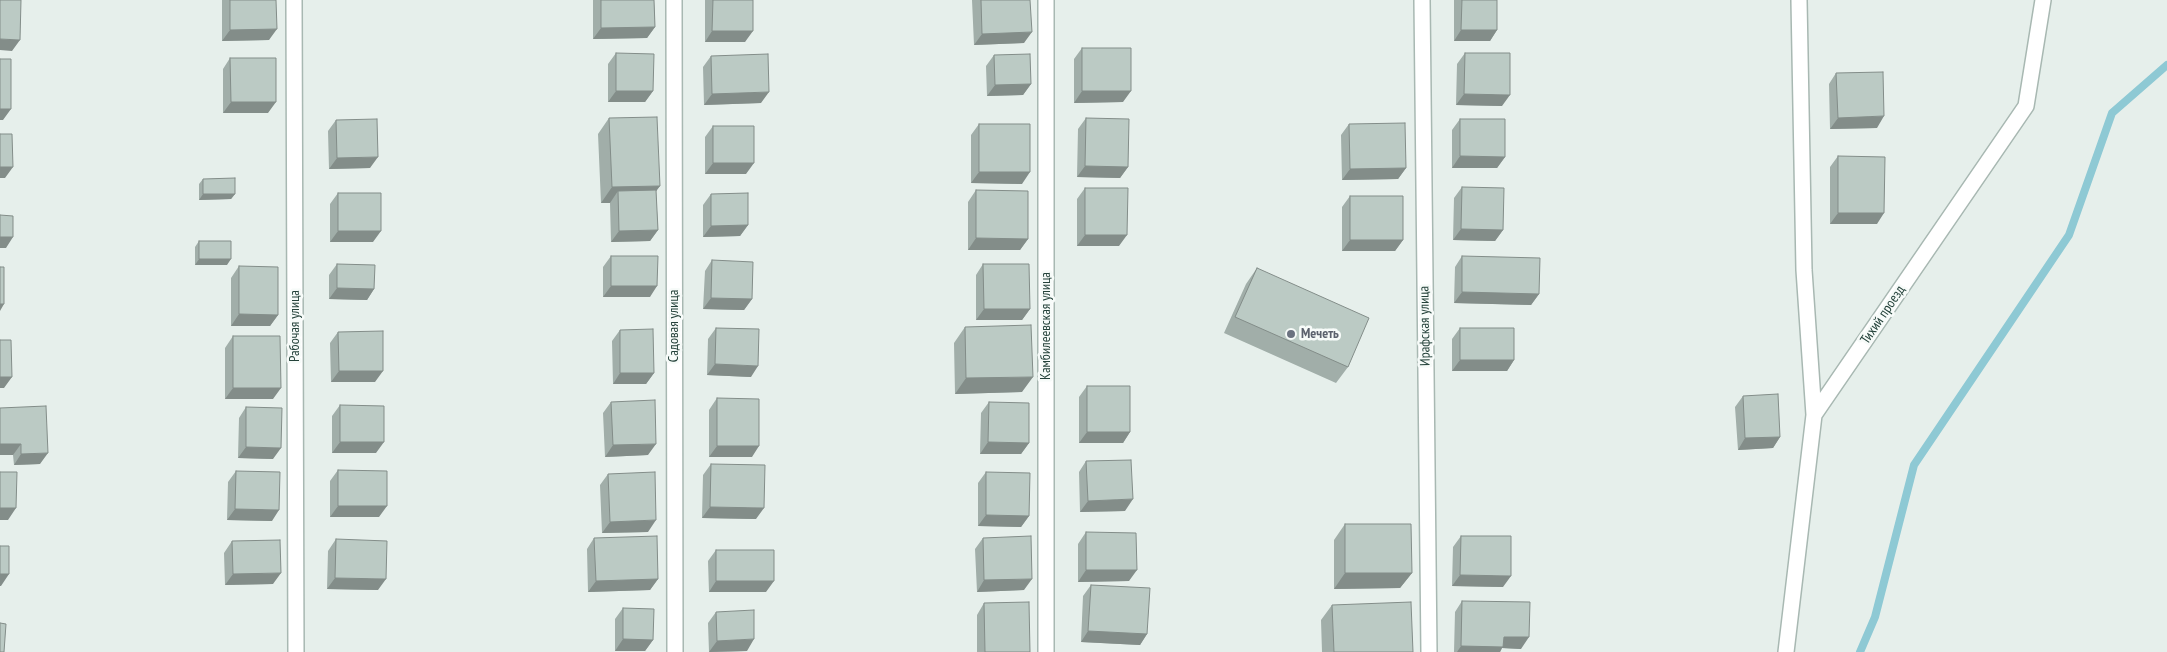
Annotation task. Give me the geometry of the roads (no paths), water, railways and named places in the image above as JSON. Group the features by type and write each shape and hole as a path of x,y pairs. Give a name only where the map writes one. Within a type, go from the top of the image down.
{"street":[{"name":"Рабочая улица","path":"294,0 296,652"},
{"name":"Садовая улица","path":"674,0 675,652"},
{"name":"Камбилеевская улица","path":"1046,0 1046,652"},
{"name":"Ирафская улица","path":"1422,0 1428,652"},
{"path":"1799,0 1804,270 1814,415"},
{"name":"Тихий проезд","path":"1786,652 1814,415 2026,106 2044,0"}],"waterway":[{"path":"1860,652 1875,617 1914,465 2069,235 2112,113 2167,65"}],"place":[{"name":"Мечеть","path":"1291,334"}]}
